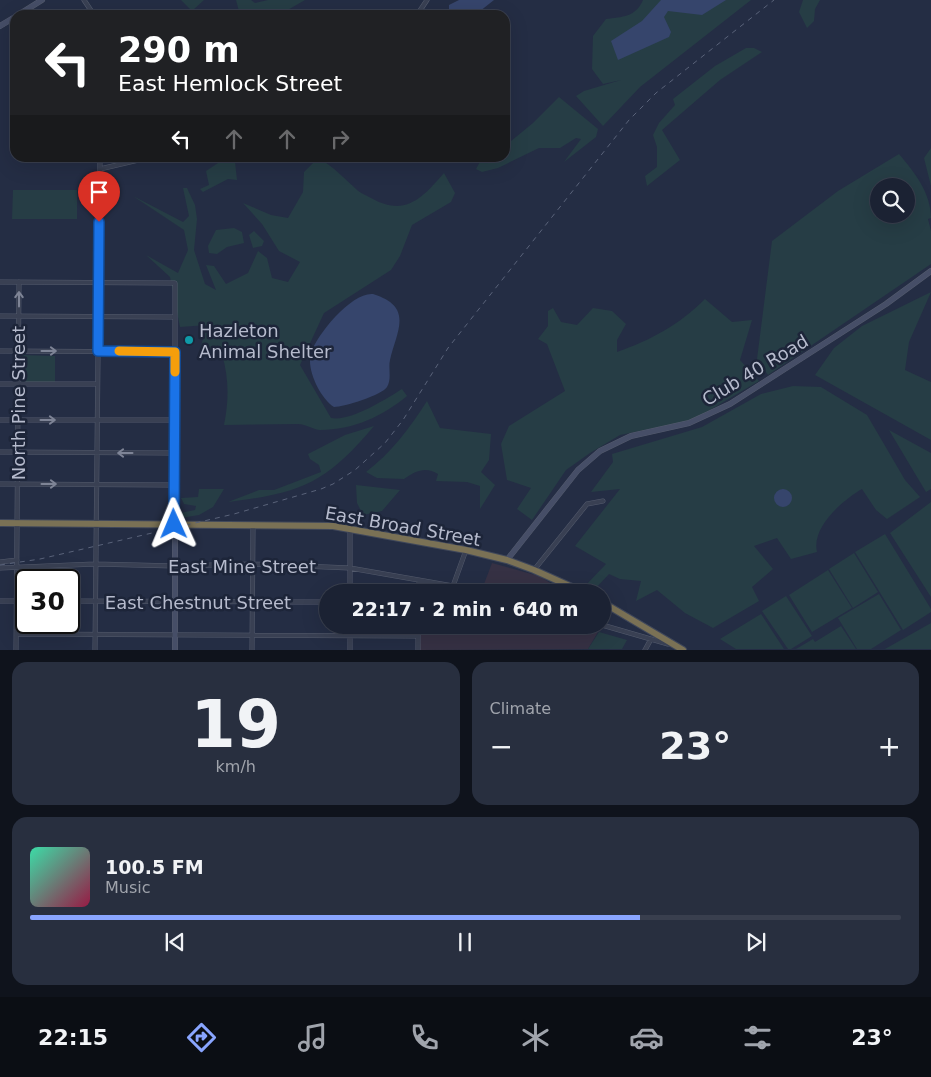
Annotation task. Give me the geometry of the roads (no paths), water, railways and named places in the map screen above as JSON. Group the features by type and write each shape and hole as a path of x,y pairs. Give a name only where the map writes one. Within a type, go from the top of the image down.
{"highway":[{"name":"East Broad Street","path":"0,523 253,525 350,528 466,550 507,560 565,584"},
{"path":"611,607 680,648"}],"street":[{"path":"26,10 42,0"},
{"path":"95,650 100,162"},
{"path":"100,169 129,162"},
{"name":"Club 40 Road","path":"507,560 578,470 600,451 631,436 689,423 724,408 854,326 931,271"},
{"path":"0,282 175,283 174,650"},
{"name":"North Pine Street","path":"17,567 19,282"},
{"path":"0,316 175,317"},
{"path":"0,351 175,352"},
{"path":"0,384 97,384"},
{"path":"0,420 174,420"},
{"path":"0,452 174,453"},
{"path":"0,484 174,485"},
{"path":"534,570 587,504 604,501"},
{"path":"252,650 253,525"},
{"path":"350,528 350,584"},
{"name":"East Mine Street","path":"0,568 95,564 175,566 253,564 350,568 453,586 466,550"},
{"path":"0,562 17,560"},
{"path":"0,601 15,601"},
{"name":"East Chestnut Street","path":"80,601 319,602"},
{"path":"611,628 680,648"},
{"name":"North Pine Street","path":"16,634 16,650"},
{"path":"80,634 418,636 418,650"},
{"path":"350,635 350,650"},
{"path":"646,650 651,639"}],"water":[{"path":"459,0 494,0 481,10 448,10 449,5"},
{"path":"661,0 726,0 702,15 668,11 664,17 671,32 669,37 618,60 611,41 642,21"},
{"path":"373,294 386,299 394,306 400,321 390,360 390,377 387,387 371,397 334,407 324,397 315,383 310,360 311,353 320,335 336,316 355,300 365,295"},
{"path":"779,489 787,489 792,494 790,505 779,507 774,502 774,494"}],"railway":[{"path":"0,565 40,559 234,514 321,489 355,470 385,443 403,420 448,348 629,120 656,93 774,0"}],"place":[{"name":"Hazleton Animal Shelter","path":"189,340"}]}
